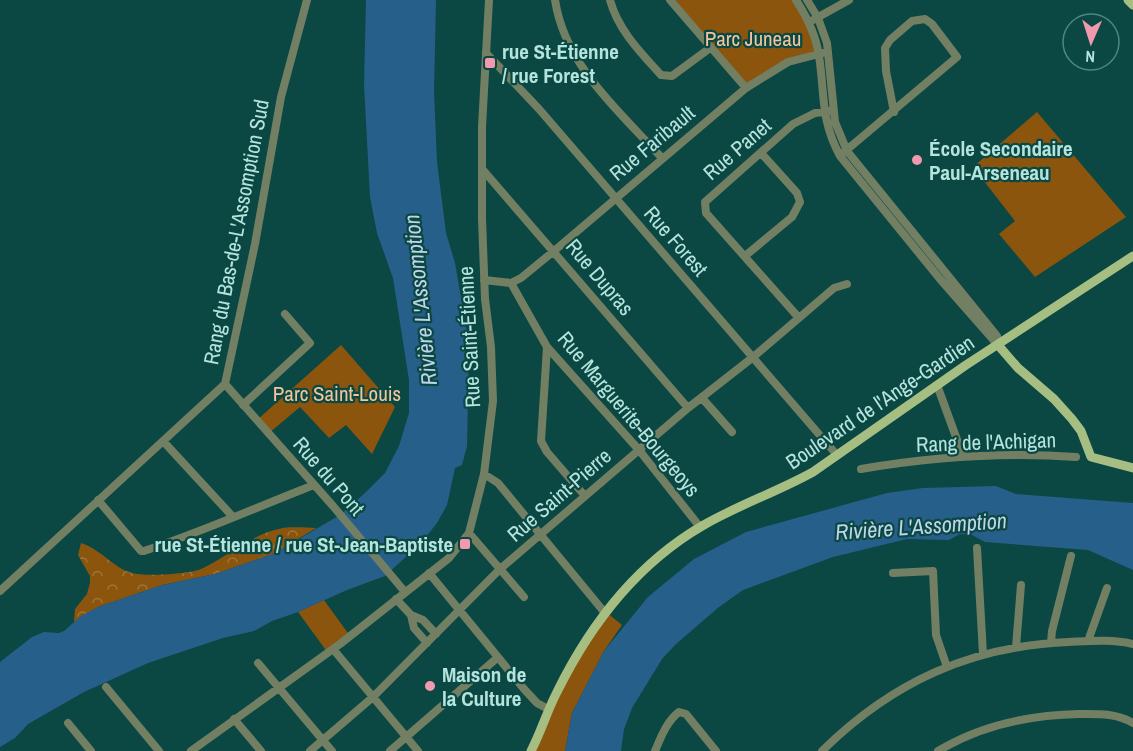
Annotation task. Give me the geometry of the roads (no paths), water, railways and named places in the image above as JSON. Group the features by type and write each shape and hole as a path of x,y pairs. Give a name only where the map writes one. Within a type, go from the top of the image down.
{"main road":[{"path":"1128,0 1133,5"},
{"name":"Boulevard de l'Ange-Gardien","path":"531,751 548,709 582,647 605,613 634,578 665,552 700,527 813,472 937,385 1133,256"},
{"path":"1010,358 1008,346 1015,334"},
{"path":"998,345 1022,372 1054,399 1072,419 1081,431 1093,459 1133,468"},
{"path":"987,352 997,352 1010,358"}],"street":[{"name":"Rang du Bas-de-L'Assomption Sud","path":"0,591 225,384 255,244 281,97 307,0"},
{"name":"Rue Saint-Étienne","path":"192,751 333,650 449,558 469,533 484,474 493,401 491,347 484,280 482,127 489,0"},
{"path":"555,0 563,33 578,63 594,84 662,158"},
{"path":"610,0 628,36 661,75 672,76 710,48"},
{"path":"670,0 746,88"},
{"path":"796,0 809,22 819,54 824,111 830,134 940,279 998,345"},
{"path":"807,0 818,18 829,52 833,110 843,153 947,273 997,336 998,345"},
{"path":"809,22 849,0"},
{"path":"843,153 894,112 957,57 932,24 925,19 912,21 890,40 885,48 894,112"},
{"name":"Rue Forest","path":"486,52 539,109 836,454"},
{"name":"Rue Faribault","path":"511,283 521,278 554,251 746,88 788,62 829,52"},
{"name":"Rue Panet","path":"799,318 706,213 705,202 793,124 804,117 833,110"},
{"path":"745,256 792,217 800,202 797,193 761,153"},
{"name":"Rue Dupras","path":"483,170 688,408"},
{"path":"940,279 947,273"},
{"path":"484,280 511,283"},
{"name":"Rue Marguerite-Bourgeoys","path":"511,283 547,348 639,450 700,527"},
{"name":"Rue Saint-Pierre","path":"310,751 373,697 500,569 688,408 752,358 834,288 847,284"},
{"path":"243,405 310,343 285,314"},
{"path":"547,348 541,441 547,452 585,496"},
{"name":"Rue du Pont","path":"225,384 333,506 405,592"},
{"path":"937,385 963,456"},
{"path":"702,398 732,432"},
{"path":"163,441 233,517"},
{"name":"Rang de l'Achigan","path":"861,469 963,456 1076,457"},
{"path":"484,474 498,483 605,613"},
{"path":"98,500 141,551 186,538 314,485"},
{"path":"469,533 524,597"},
{"path":"977,548 983,654"},
{"path":"1051,642 1071,556"},
{"path":"893,573 933,571 936,635 946,667"},
{"path":"429,573 497,658 537,703 548,709"},
{"path":"1016,647 1021,585"},
{"path":"1088,641 1107,588"},
{"path":"396,599 411,615 423,620 436,634"},
{"path":"411,615 414,628 427,643"},
{"path":"822,751 879,703 946,667 983,654 1051,642 1106,640 1133,644"},
{"path":"333,650 418,751"},
{"path":"390,751 497,658"},
{"path":"258,663 332,751"},
{"path":"106,687 159,751"},
{"path":"655,751 662,734 674,716 680,712 686,714 716,751"},
{"path":"938,751 992,727 1053,715 1100,713 1133,723"},
{"path":"234,719 261,751"},
{"path":"68,723 91,751"}],"water":[{"name":"Rivière L'Assomption","path":"366,0 436,0 434,92 437,162 446,233 455,263 469,344 467,446 462,465 455,468 447,505 437,523 421,543 385,576 272,621 254,631 223,638 148,663 84,692 28,724 15,738 0,747 0,662 32,637 44,632 64,631 81,616 98,607 162,585 215,574 273,554 340,515 385,473 399,446 409,413 409,380 393,278 377,233 370,197 364,84"},
{"name":"Rivière L'Assomption","path":"996,486 1016,494 1133,503 1133,570 1088,550 985,542 972,535 960,534 949,540 907,539 833,557 743,590 719,607 676,644 662,659 632,708 624,729 621,751 565,751 572,713 604,651 648,597 694,559 746,532 887,493 923,488"}],"place":[{"name":"rue St-Étienne / rue Forest","path":"490,63"},
{"name":"École Secondaire Paul-Arseneau","path":"917,160"},
{"name":"rue St-Étienne / rue St-Jean-Baptiste","path":"465,544"},
{"name":"Maison de la Culture","path":"430,686"}],"park label":[{"name":"Parc Juneau","path":"753,38"},
{"name":"Parc Saint-Louis","path":"337,393"}]}
